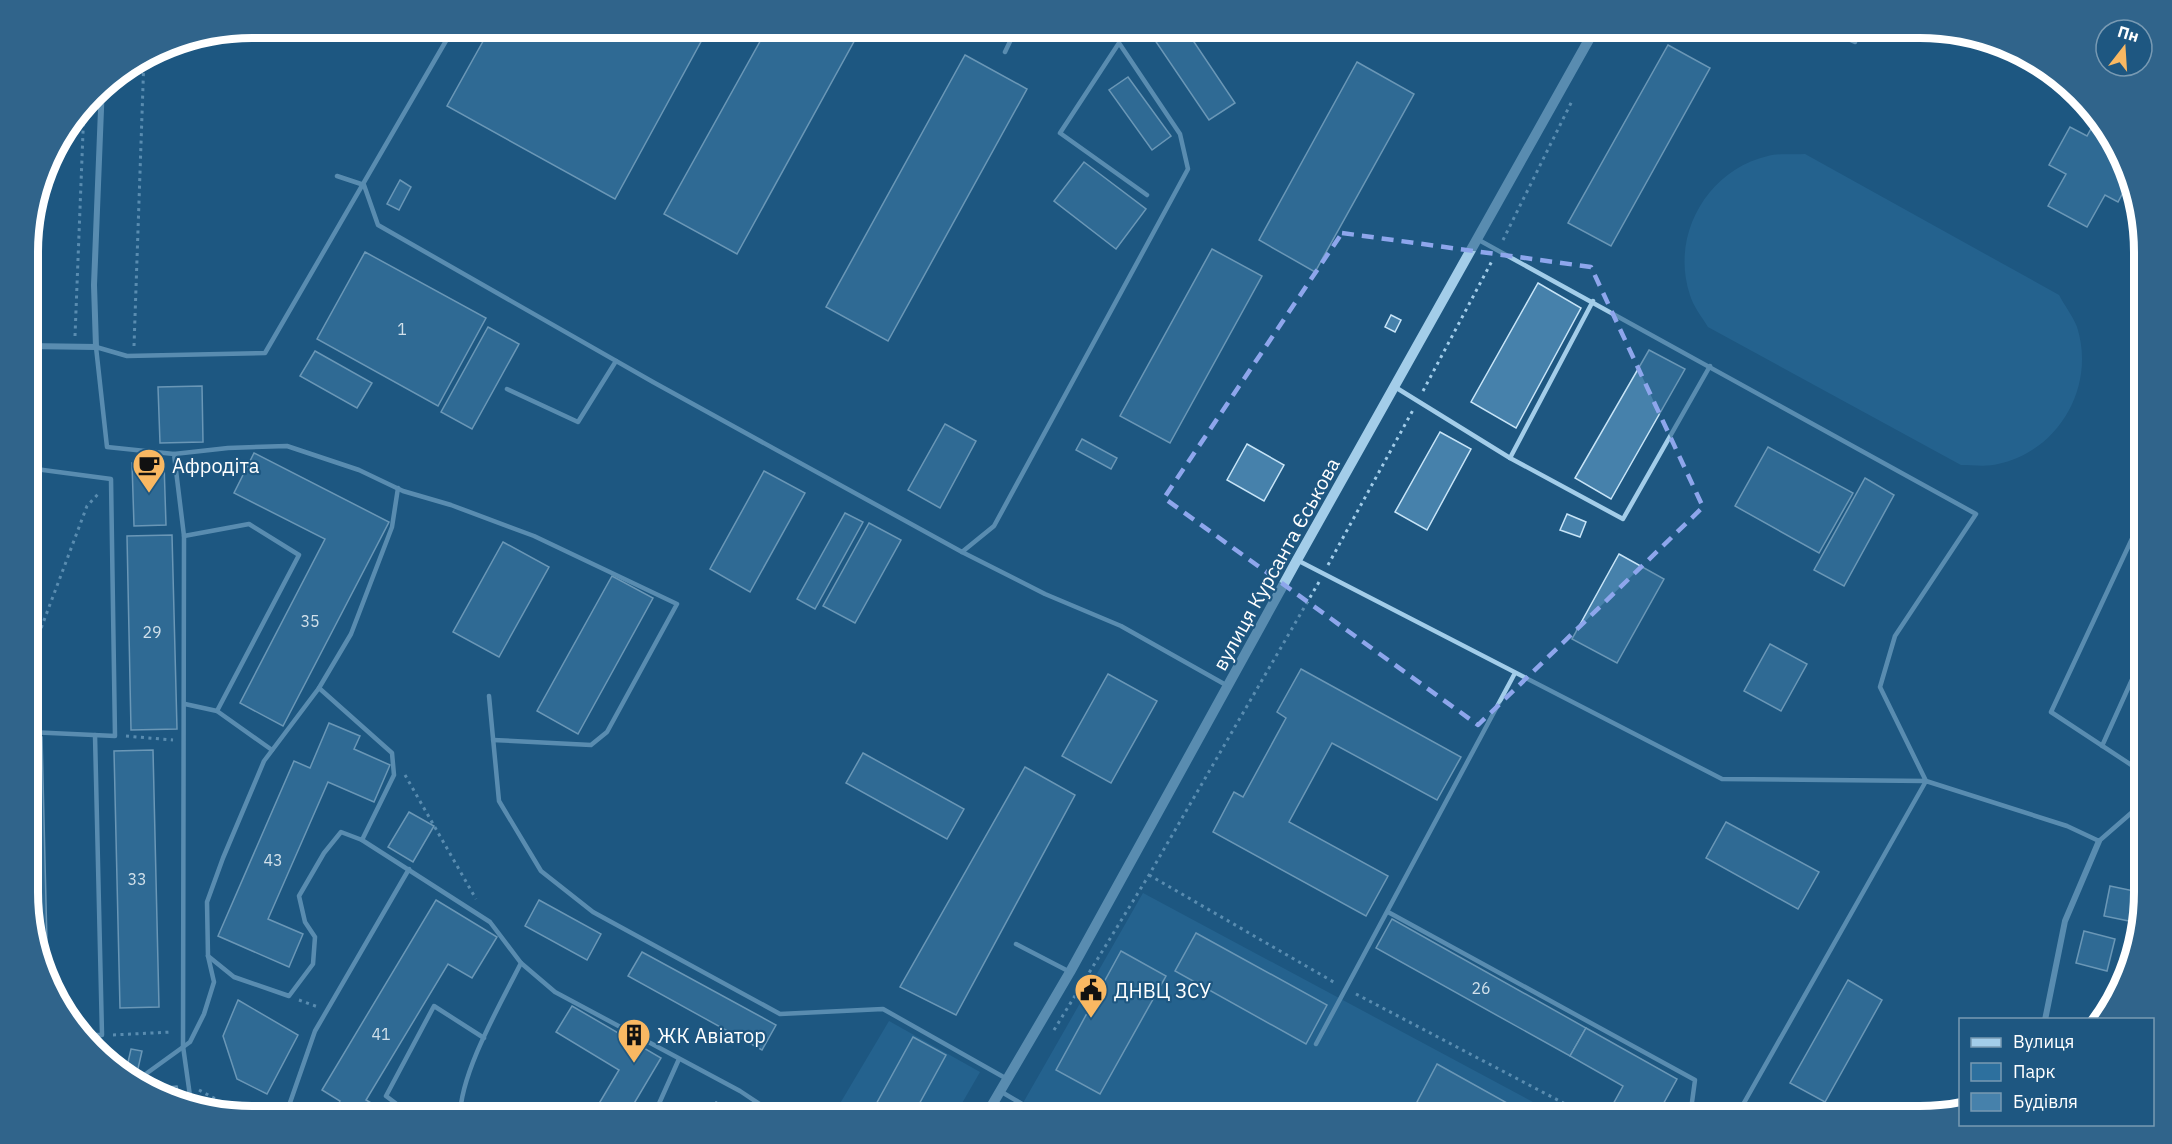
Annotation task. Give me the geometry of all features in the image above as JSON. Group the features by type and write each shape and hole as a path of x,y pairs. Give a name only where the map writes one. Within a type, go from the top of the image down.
{"street":[{"name":"вулиця Курсанта Єськова","path":"991,1106 1070,972 1297,560 1590,38"},
{"path":"38,346 96,347 94,285 101,99"},
{"path":"2045,1018 2065,921 2099,840"}],"lane":[{"path":"448,38 265,353 134,356 96,347 107,447 174,454 228,448 287,446 359,470 398,488 534,536 677,604 607,732 591,745 493,740"},
{"path":"1005,52 1012,38"},
{"path":"962,552 994,526 1188,169 1180,134 1119,43 1060,133 1147,195"},
{"path":"337,176 364,185"},
{"path":"364,185 378,225 616,361 962,552 1045,594 1121,626 1228,687"},
{"path":"1477,239 1499,248 1976,514 1895,636 1880,687 1926,781"},
{"path":"1510,458 1593,301"},
{"path":"507,390 578,422 616,361"},
{"path":"1395,387 1510,458 1623,519 1710,366"},
{"path":"174,454 184,536 183,1046 190,1097"},
{"path":"38,469 111,479 115,736 38,732"},
{"path":"142,1077 190,1042 204,1014 214,982 208,956 207,902 264,761 320,688 351,634 392,527 398,488"},
{"path":"184,536 249,524 299,555 216,711"},
{"path":"2134,534 2051,712 2134,767"},
{"path":"1297,560 1722,779 1926,781 2067,826 2099,840 2134,810"},
{"path":"1316,1044 1515,673"},
{"path":"2102,746 2134,675"},
{"path":"320,688 392,753 394,775 362,840"},
{"path":"489,696 500,801 541,871 593,912 780,1014 883,1009 1008,1079"},
{"path":"185,704 216,711 272,750"},
{"path":"92,1035 102,1035 95,735"},
{"path":"1742,1106 1926,781"},
{"path":"208,956 234,977 289,996 313,964 314,955 315,937 305,922 299,896 324,853 341,832 362,840 490,922 521,963 555,992 740,1091 762,1106"},
{"path":"289,1106 315,1031 409,869"},
{"path":"1388,912 1695,1080 1691,1106"},
{"path":"1016,944 1070,972"},
{"path":"460,1106 484,1038 521,963"},
{"path":"399,1106 386,1096 434,1005 484,1038"},
{"path":"658,1106 679,1059"},
{"path":"1000,1091 1025,1106"}],"path":[{"path":"134,356 144,66"},
{"path":"1049,1038 1149,875 1323,575 1499,248 1572,101"},
{"path":"76,348 84,119"},
{"path":"38,636 87,506 111,479"},
{"path":"115,736 184,740"},
{"path":"392,753 490,922"},
{"path":"1149,875 1346,989 1569,1106"},
{"path":"289,996 327,1011"},
{"path":"102,1035 183,1032"},
{"path":"188,1084 227,1105"}],"highlighted area":[{"path":"1342,233 1591,267 1703,507 1478,725 1164,498"}],"green space":[{"path":"1805,154 2059,295 2077,327 2082,349 2081,371 2068,413 2039,445 2020,457 1998,464 1961,465 1708,327 1691,299 1685,273 1685,250 1690,229 1699,209 1711,191 1727,175 1746,164 1772,155"},
{"path":"1143,893 1540,1106 1021,1106"},
{"path":"889,1021 980,1072 960,1106 839,1106"}],"building":[{"path":"485,38 703,38 615,199 447,106"},
{"path":"762,38 856,38 737,254 664,214"},
{"path":"1153,38 1191,38 1235,103 1209,120"},
{"path":"1668,45 1710,68 1611,246 1568,223"},
{"path":"965,55 1027,89 888,341 826,307"},
{"path":"1357,62 1414,94 1315,272 1259,240"},
{"path":"1128,77 1171,136 1152,150 1109,90"},
{"path":"2093,125 2106,144 2125,189 2118,202 2105,195 2087,227 2048,206 2066,174 2049,165 2070,127 2087,136"},
{"path":"1084,162 1146,209 1116,249 1054,201"},
{"path":"400,180 411,187 399,210 387,204"},
{"path":"1212,249 1262,276 1170,443 1120,416"},
{"path":"365,252 486,318 438,406 317,339"},
{"path":"1538,283 1581,308 1516,428 1471,402"},
{"path":"1391,315 1401,320 1395,332 1385,327"},
{"path":"488,327 519,344 472,429 441,412"},
{"path":"1649,350 1685,369 1611,499 1575,478"},
{"path":"315,351 372,383 357,408 300,376"},
{"path":"202,386 203,442 160,443 158,387"},
{"path":"945,424 976,441 940,508 908,490"},
{"path":"1440,432 1471,449 1427,530 1395,512"},
{"path":"1082,439 1117,458 1111,469 1076,450"},
{"path":"1247,444 1284,465 1264,501 1227,480"},
{"path":"1768,447 1853,493 1819,553 1735,506"},
{"path":"254,453 389,522 283,726 240,703 325,539 234,493"},
{"name":"Афродіта","path":"132,463 164,463 166,525 134,526"},
{"path":"764,471 805,493 750,592 710,569"},
{"path":"1865,478 1894,495 1844,586 1814,570"},
{"path":"845,513 863,522 815,609 797,599"},
{"path":"1567,514 1586,522 1580,537 1560,530"},
{"path":"869,523 901,540 855,623 823,606"},
{"path":"172,535 177,729 131,730 127,536"},
{"path":"503,542 549,567 499,657 453,632"},
{"path":"1619,554 1664,579 1617,663 1572,639"},
{"path":"612,576 653,598 578,734 537,711"},
{"path":"1770,644 1807,664 1781,711 1744,691"},
{"path":"1301,669 1461,757 1437,800 1332,743 1289,822 1388,876 1366,916 1213,832 1234,792 1243,797 1286,718 1277,712"},
{"path":"1108,674 1157,701 1111,783 1062,756"},
{"path":"329,723 360,736 354,749 390,765 374,802 328,782 268,919 303,934 289,967 218,936 294,761 310,768"},
{"path":"38,737 42,737 47,955 38,907"},
{"path":"153,750 159,1007 120,1008 114,751"},
{"path":"863,753 964,809 947,839 846,783"},
{"path":"1025,767 1075,795 956,1015 900,987"},
{"path":"409,812 434,826 413,862 388,847"},
{"path":"1726,822 1819,872 1798,909 1706,858"},
{"path":"2110,886 2134,891 2133,922 2104,916"},
{"path":"436,900 497,937 472,978 448,964 366,1100 376,1106 337,1106 340,1101 322,1090"},
{"path":"539,900 601,934 587,960 525,926"},
{"path":"1392,919 1586,1028 1570,1056 1376,948"},
{"path":"2084,931 2115,939 2107,971 2076,963"},
{"path":"1196,933 1327,1005 1306,1044 1175,971"},
{"path":"1121,951 1166,976 1100,1094 1056,1070"},
{"path":"642,952 776,1025 762,1050 628,976"},
{"path":"1848,980 1882,1000 1825,1102 1790,1083"},
{"path":"238,1000 298,1035 267,1094 237,1079 223,1036"},
{"name":"ЖК Авіатор","path":"572,1006 661,1058 633,1106 598,1106 619,1070 556,1032"},
{"path":"1586,1028 1677,1079 1662,1106 1612,1106 1623,1086 1570,1056"},
{"path":"913,1037 946,1055 918,1106 875,1106"},
{"path":"131,1049 142,1051 137,1073 127,1066"},
{"path":"1437,1064 1512,1106 1424,1106 1417,1102"},
{"path":"177,1086 178,1093 169,1090 164,1087"}],"place":[{"name":"Афродіта","path":"149,494"},
{"name":"ДНВЦ ЗСУ","path":"1091,1019"},
{"name":"ЖК Авіатор","path":"634,1064"}]}
